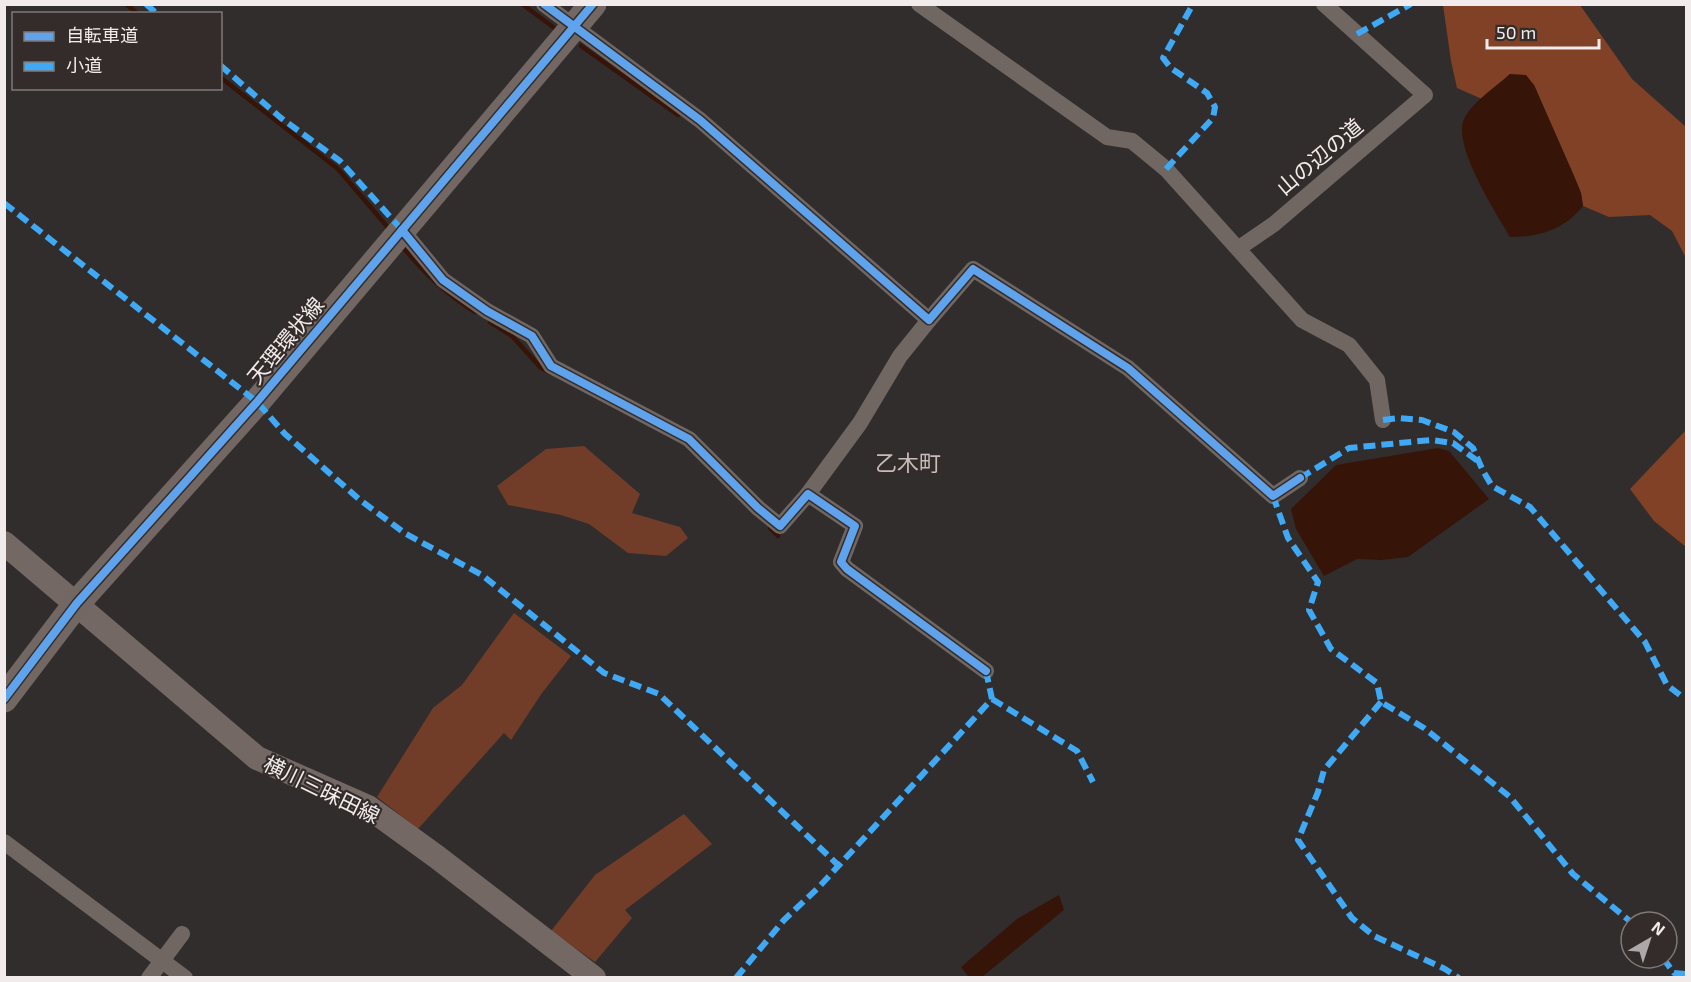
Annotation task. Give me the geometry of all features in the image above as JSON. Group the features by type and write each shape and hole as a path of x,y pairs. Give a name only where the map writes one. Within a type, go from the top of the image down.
{"main road":[{"name":"天理環状線","path":"4,699 77,603 257,402 592,4"},
{"name":"横川三昧田線","path":"4,543 257,758 368,807 594,978"}],"street":[{"path":"544,4 700,120 928,320"},
{"path":"919,4 1107,137 1132,141 1166,168 1302,320 1349,345 1377,380 1383,420"},
{"name":"山の辺の道","path":"1239,248 1274,224 1425,95 1324,4"},
{"path":"402,230 443,280 487,311 531,336 550,366 690,439 758,508 780,526 808,494 860,423 900,356 973,269 1128,368 1273,496 1299,478"},
{"path":"808,494 855,526 841,562 848,569 986,671"},
{"path":"4,842 185,978"},
{"path":"149,978 182,934"}],"shaded area":[{"path":"1443,5 1580,5 1632,79 1686,127 1686,258 1672,231 1650,215 1609,217 1583,206 1581,193 1534,85 1510,74 1482,99 1457,88"},
{"path":"1510,74 1526,75 1534,85 1581,193 1583,206 1568,221 1550,231 1521,237 1510,237 1486,196 1464,145 1462,131 1464,119 1472,107"},
{"path":"1686,430 1686,547 1654,521 1630,489"},
{"path":"584,446 640,494 632,513 680,527 688,538 666,556 628,553 589,524 561,515 508,505 497,486 546,449"},
{"path":"1438,448 1449,451 1489,499 1408,557 1381,560 1357,559 1324,576 1296,529 1291,509 1336,465"},
{"path":"514,613 571,656 542,693 511,740 504,733 418,829 377,797 433,708 462,685"},
{"path":"684,814 712,844 625,910 632,918 595,962 551,931 595,875"},
{"path":"1059,895 1064,910 982,977 969,977 961,967 1017,919"}],"waterway":[{"path":"126,4 136,12"},
{"path":"522,4 553,27"},
{"path":"581,46 678,115"},
{"path":"222,79 338,169 390,230"},
{"path":"402,246 436,282 475,312"},
{"path":"490,322 512,336 540,367 549,372"},
{"path":"770,528 778,536"}],"marked path":[{"path":"146,4 155,12"},
{"path":"1166,169 1213,118 1215,107 1207,93 1171,68 1163,58 1193,4"},
{"path":"1357,34 1411,4"},
{"path":"222,67 281,118 340,161 402,230"},
{"path":"4,203 257,402 285,434 360,500 406,534 482,575 604,673 659,694 838,865"},
{"path":"1383,420 1399,418 1422,420 1454,432 1473,448 1492,486 1530,507 1645,642 1667,685 1680,695 1686,695"},
{"path":"1300,478 1349,448 1431,440 1453,443 1479,462"},
{"path":"1273,496 1288,538 1318,582 1309,610 1331,649 1377,683 1381,702 1424,728 1510,797 1573,874 1619,912"},
{"path":"736,978 784,920 819,887 992,699 986,671"},
{"path":"992,699 1077,751 1093,782"},
{"path":"1381,702 1324,770 1318,792 1298,840 1352,918 1374,936 1445,969 1459,978"},
{"path":"1672,970 1674,973 1686,974"}],"cycle path":[{"path":"544,4 700,120 929,320 973,269 1128,368 1273,496 1300,478"},
{"path":"4,699 77,603 257,402 593,4"},
{"path":"402,230 443,280 487,311 532,336 551,366 689,439 758,508 780,526 808,494 855,526 841,562 847,569 986,671"}],"district":[{"name":"乙木町","path":"908,462"}]}
